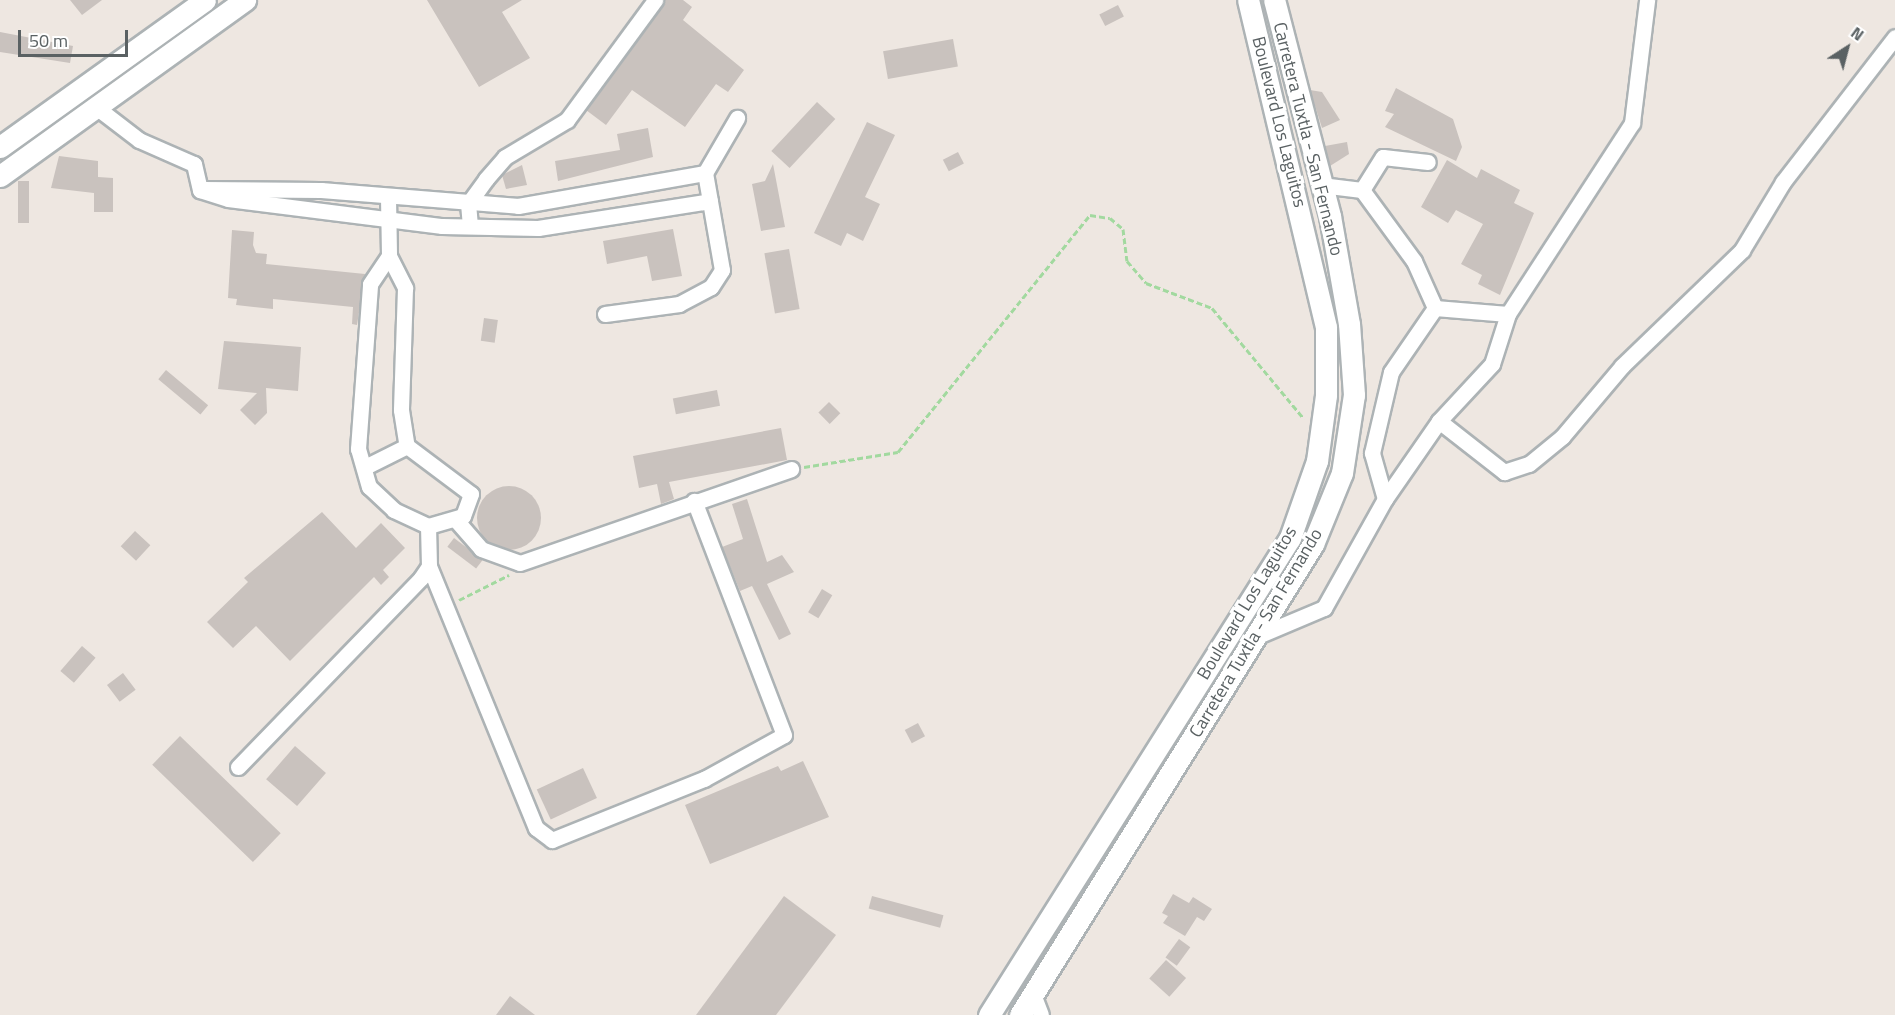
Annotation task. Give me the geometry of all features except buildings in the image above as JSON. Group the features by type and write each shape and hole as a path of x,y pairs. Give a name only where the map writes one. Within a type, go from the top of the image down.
{"main road":[{"path":"0,147 205,0"},
{"path":"0,176 245,0"},
{"name":"Boulevard Los Laguitos","path":"989,1015 1290,538 1320,439 1326,327 1248,0"},
{"name":"Carretera Tuxtla - San Fernando","path":"1020,1015 1313,544 1342,473 1354,395 1348,324 1321,185 1274,0"}],"street":[{"path":"470,226 468,204 505,157 567,120 655,0"},
{"path":"1255,637 1324,608 1385,499 1439,422 1492,364 1508,314 1632,123 1647,0"},
{"path":"1439,422 1504,472 1521,468 1562,437 1622,366 1742,250 1783,182 1895,37"},
{"path":"96,107 139,140 194,164 200,190"},
{"path":"605,314 679,304 711,287 722,270 705,173 737,118"},
{"path":"1362,190 1383,157 1428,162"},
{"path":"200,190 227,186 518,206 705,173"},
{"path":"1321,185 1362,190 1414,261 1435,308"},
{"path":"200,190 228,199 390,218 470,226 538,228 711,201"},
{"path":"388,197 389,256 405,288 401,410 407,446 468,488 470,501 456,520 428,526 381,499 369,487 365,466 358,449 370,284 389,256"},
{"path":"1435,308 1508,314"},
{"path":"1385,499 1372,453 1391,372 1435,308"},
{"path":"365,466 407,446"},
{"path":"456,520 481,549 520,563 791,469"},
{"path":"428,526 429,566 444,607 542,836 564,836 704,779 784,735 694,501"},
{"path":"238,767 429,566"},
{"path":"1034,994 1041,1015"}],"path":[{"path":"791,469 898,452 1090,215 1110,218 1123,229 1127,261 1146,282 1212,308 1320,439"},
{"path":"444,607 519,570"}]}
